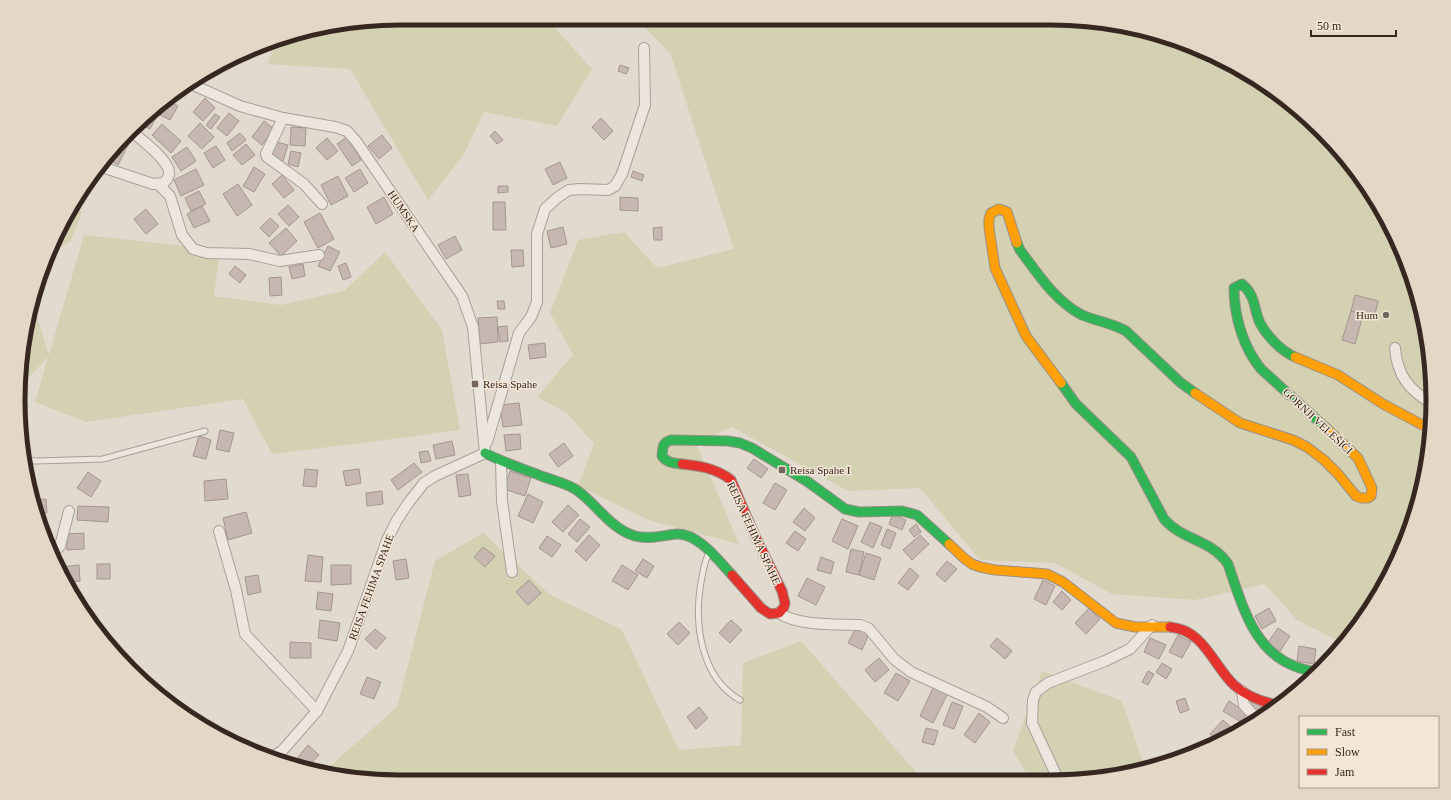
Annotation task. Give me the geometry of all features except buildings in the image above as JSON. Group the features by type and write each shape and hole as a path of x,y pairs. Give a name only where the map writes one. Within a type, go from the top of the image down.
{"street":[{"path":"644,48 644,105 622,174 615,186 608,190 569,190 558,197 545,209 537,234 537,302 531,317 519,333 485,451 501,461 577,490 616,527 635,536 679,534 692,537 710,552 761,608 770,614 779,613 786,618 797,621 860,625 868,628 894,659 911,672 987,707 1002,718"},
{"name":"HUMSKA","path":"195,86 240,106 283,118 335,127 347,131 356,141 462,296 474,327 485,451"},
{"path":"283,118 266,154 267,157 304,184 322,204"},
{"path":"105,168 153,184 164,183 168,178 169,172 164,162 136,134"},
{"path":"158,184 170,196 182,235 193,249 207,253 249,254 280,261 319,255"},
{"name":"GORNJI VELEŠIĆI","path":"1310,671 1291,666 1275,656 1259,640 1252,628 1228,564 1222,555 1215,548 1171,528 1164,519 1132,457 1076,404 1026,336 995,268 989,228 991,213 1000,209 1007,212 1014,237 1020,250 1055,295 1068,306 1083,315 1126,330 1181,383 1240,423 1293,440 1307,447 1324,460 1356,496 1368,498 1372,492 1372,488 1358,458 1306,408 1261,369 1252,358 1245,343 1234,303 1234,288 1242,284 1249,290 1260,322 1267,334 1288,354 1338,375 1384,404 1425,426"},
{"path":"1395,348 1396,362 1406,381 1421,397 1426,400"},
{"name":"REISA FEHIMA SPAHE","path":"779,613 784,607 785,603 782,591 755,536 731,480 724,473 710,467 674,463 665,460 662,456 662,450 663,445 666,442 671,440 728,441 740,443 752,448 808,482 846,509 859,512 893,510 910,513 924,520 972,564 995,570 1047,574 1063,582 1116,623 1122,625 1165,625 1176,627 1193,635 1216,660 1227,678 1242,691 1256,699 1272,703"},
{"name":"REISA FEHIMA SPAHE","path":"277,754 282,751 317,711 348,651 375,571 387,540 397,520 424,483 485,451"},
{"path":"501,461 502,501 512,572"},
{"path":"56,548 60,546 69,511"},
{"path":"219,531 236,590 245,634 317,711"},
{"path":"1056,775 1032,723 1033,700 1036,692 1048,683 1105,661 1130,649 1152,625"},
{"path":"1242,691 1244,705 1254,715"}],"lane":[{"path":"30,460 103,459 205,431"},
{"path":"710,552 706,558 700,593 698,615 700,635 705,656 713,672 721,684 733,696 740,700"}],"shaded area":[{"path":"400,25 552,25 592,69 557,126 484,112 463,156 428,200 350,69 268,64 273,47 327,32 351,28"},
{"path":"642,25 1051,25 1100,28 1124,32 1172,45 1217,64 1259,88 1298,118 1333,153 1349,172 1376,213 1387,234 1406,279 1413,303 1423,351 1425,375 1426,400 1423,449 1419,473 1406,521 1376,588 1349,628 1338,641 1297,620 1265,584 1195,600 1112,594 1055,563 980,560 920,488 848,491 732,427 696,443 739,544 651,521 578,486 594,444 567,413 537,397 573,355 550,313 578,240 624,232 657,268 734,249 670,53"},
{"path":"77,209 82,212 71,241 57,249"},
{"path":"84,235 220,250 214,296 281,305 344,291 385,252 442,330 460,430 272,454 243,399 86,422 35,402 48,357 26,380 28,351 36,312 49,355"},
{"path":"483,533 549,594 622,630 679,750 741,745 743,663 801,641 918,775 400,775 351,772 331,769 329,767 397,707 435,561"},
{"path":"1042,671 1122,701 1143,763 1100,772 1028,775 1013,751"}],"traffic: fast":[{"path":"1017,243 1020,250 1040,277 1063,302 1082,315 1126,331 1181,383 1195,393"},
{"path":"1295,357 1275,343 1266,333 1260,323 1252,297 1247,288 1242,284 1234,288 1234,299 1238,320 1249,351 1261,369 1326,428"},
{"path":"1061,383 1076,404 1131,457 1164,519 1180,532 1214,550 1228,564 1248,619 1268,648 1281,660 1298,668 1310,670"},
{"path":"682,464 673,463 662,456 666,442 671,440 728,441 740,443 752,448 808,482 845,509 859,512 902,511 917,515 949,544"},
{"path":"485,453 574,489 585,497 611,522 626,533 640,537 677,534 693,538 708,549 732,575"}],"traffic: slow":[{"path":"1017,243 1007,212 999,209 991,213 989,228 995,268 1026,336 1061,383"},
{"path":"1295,357 1338,375 1383,404 1425,426"},
{"path":"1195,393 1240,423 1293,440 1307,447 1324,460 1356,496 1368,498 1371,496 1372,488 1358,458 1326,428"},
{"path":"949,544 965,559 980,567 995,570 1047,574 1063,582 1116,623 1135,627 1170,627"}],"traffic: jam":[{"path":"682,464 714,470 731,480 755,536 782,591 785,603 784,607 779,613 770,614 761,608 732,575"},
{"path":"1170,627 1182,630 1200,641 1227,677 1239,689 1254,698 1271,703"}],"place":[{"name":"Hum","path":"1386,315"},
{"name":"Reisa Spahe","path":"475,384"},
{"name":"Reisa Spahe I","path":"782,470"}]}
